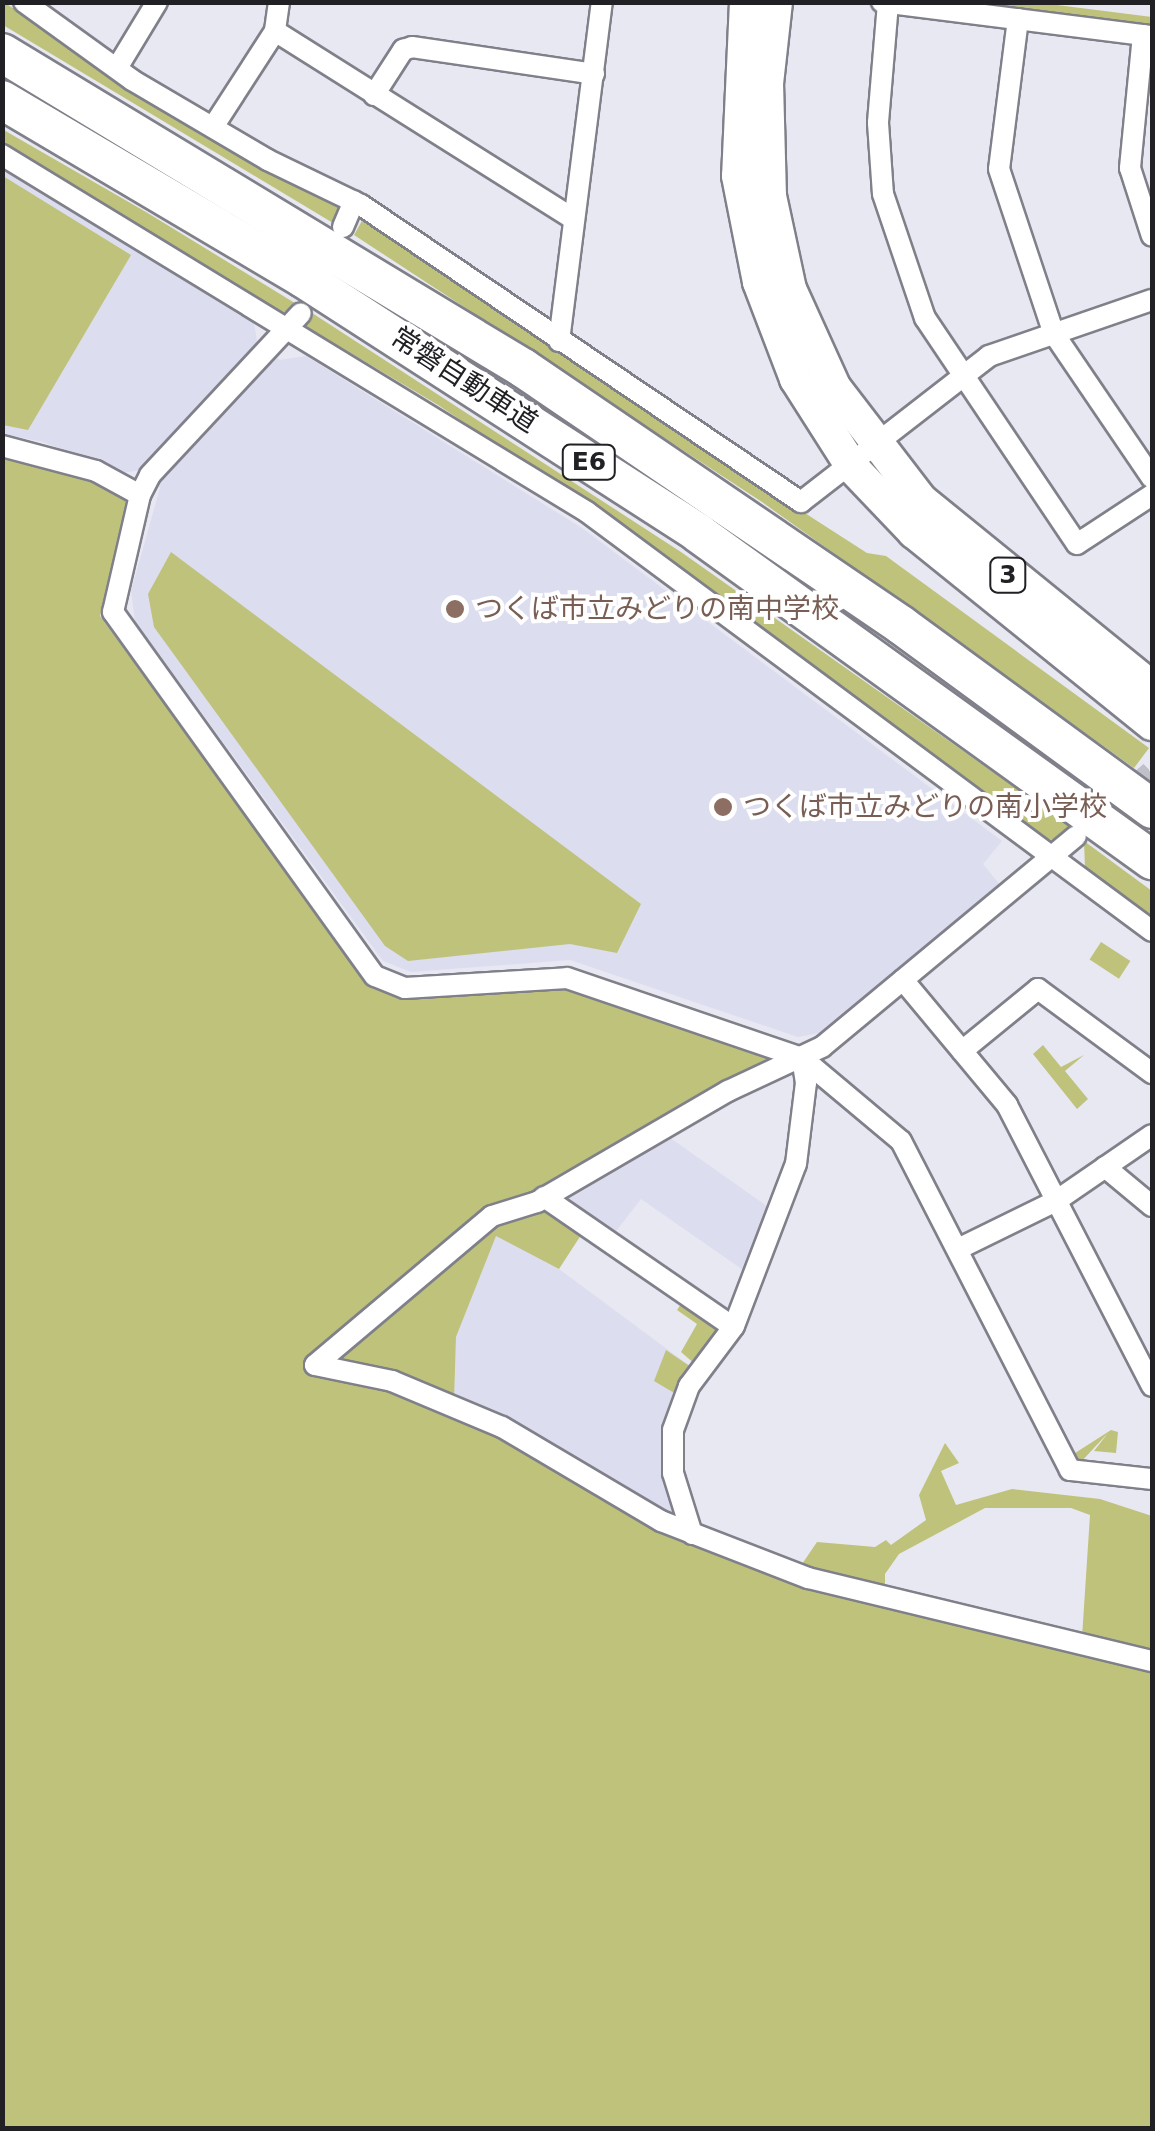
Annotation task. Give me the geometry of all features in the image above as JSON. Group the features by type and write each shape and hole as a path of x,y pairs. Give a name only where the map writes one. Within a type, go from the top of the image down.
{"highway":[{"name":"常磐自動車道","path":"2,53 523,368 901,625 1152,809"},
{"name":"常磐自動車道","path":"2,100 303,278 698,533 1152,860"}],"main road":[{"name":"3","path":"746,2 736,126 746,229 796,379 948,562 1152,724"},
{"name":"3","path":"776,2 766,138 778,242 810,338 864,457 1152,688"}],"street":[{"path":"24,2 117,68 213,128 354,201 801,502 864,457 989,356 1152,300"},
{"path":"117,68 157,2"},
{"path":"213,128 275,31 279,2"},
{"path":"559,341 602,2"},
{"path":"1152,236 1130,168 1148,35 885,3 878,124 883,194 913,292 962,379 1077,544 1152,495"},
{"path":"1018,19 999,169 1054,334 1152,478"},
{"path":"275,31 574,220"},
{"path":"374,95 403,50 412,47 594,74"},
{"path":"2,155 294,321 587,512 1152,931"},
{"path":"343,227 354,201"},
{"path":"294,321 150,475 140,495 113,612 375,976 405,988 568,978 802,1058 901,1141 1070,1470 1152,1478"},
{"path":"2,446 96,471 140,495"},
{"path":"1076,836 802,1058 728,1091 544,1197 492,1216 315,1365 392,1381 502,1427 692,1534 808,1578 1152,1661"},
{"path":"903,980 1007,1105 1152,1386"},
{"path":"962,1050 1038,988 1152,1073"},
{"path":"692,1534 673,1473 673,1430 690,1386 734,1327 796,1164 806,1083 802,1058"},
{"path":"958,1249 1056,1201 1152,1135"},
{"path":"1104,1167 1152,1206"},
{"path":"544,1197 734,1327"}],"shaded area":[{"path":"2,169 254,323 258,347 280,360 306,356 582,528 1002,841 983,864 1001,886 824,1032 798,1037 570,960 411,972 383,961 135,621 131,591 160,488 146,469 123,473 43,442 3,434"},
{"path":"666,1135 771,1209 746,1272 641,1199 613,1235 561,1196"},
{"path":"496,1235 559,1269 694,1369 678,1384 666,1441 675,1510 666,1518 454,1402 456,1337"}],"green space":[{"path":"5,3 265,171 337,204 338,226 3,25"},
{"path":"963,3 1041,3 1152,17 1152,27"},
{"path":"2,129 298,305 278,315 3,147"},
{"path":"3,176 131,255 28,430 3,425"},
{"path":"363,219 811,517 867,553 886,556 1149,748 1134,768 762,502 354,235"},
{"path":"309,311 681,552 1071,827 1056,840 1040,839 680,566 438,405 305,326"},
{"path":"2,454 40,461 120,493 127,504 124,529 100,616 370,985 566,988 773,1059 772,1065 552,1186 506,1205 314,1355 498,1435 733,1559 812,1591 1090,1653 1082,1637 1090,1515 1071,1508 985,1508 899,1554 885,1574 885,1591 800,1567 817,1542 875,1547 886,1540 891,1545 926,1520 919,1495 945,1443 959,1463 941,1471 956,1505 1012,1489 1100,1499 1152,1516 1152,2128 3,2128"},
{"path":"171,552 641,904 617,953 570,944 408,961 385,946 154,627 148,594"},
{"path":"1084,841 1152,891 1152,917 1085,869"},
{"path":"1101,942 1130,961 1119,979 1090,960"},
{"path":"1043,1045 1061,1067 1084,1055 1065,1071 1088,1099 1077,1109 1033,1054"},
{"path":"539,1205 583,1232 559,1269 496,1236 456,1337 454,1402 335,1357 492,1219"},
{"path":"683,1301 718,1325 721,1335 696,1365 681,1352 697,1324 677,1310"},
{"path":"666,1350 694,1369 676,1394 654,1381"},
{"path":"1111,1430 1118,1432 1116,1453 1094,1451 1108,1433 1079,1464 1072,1455"}],"tunnel":[{"path":"1090,824 1152,770"}],"place":[{"name":"つくば市立みどりの南中学校","path":"455,609"},
{"name":"つくば市立みどりの南小学校","path":"723,807"}]}
